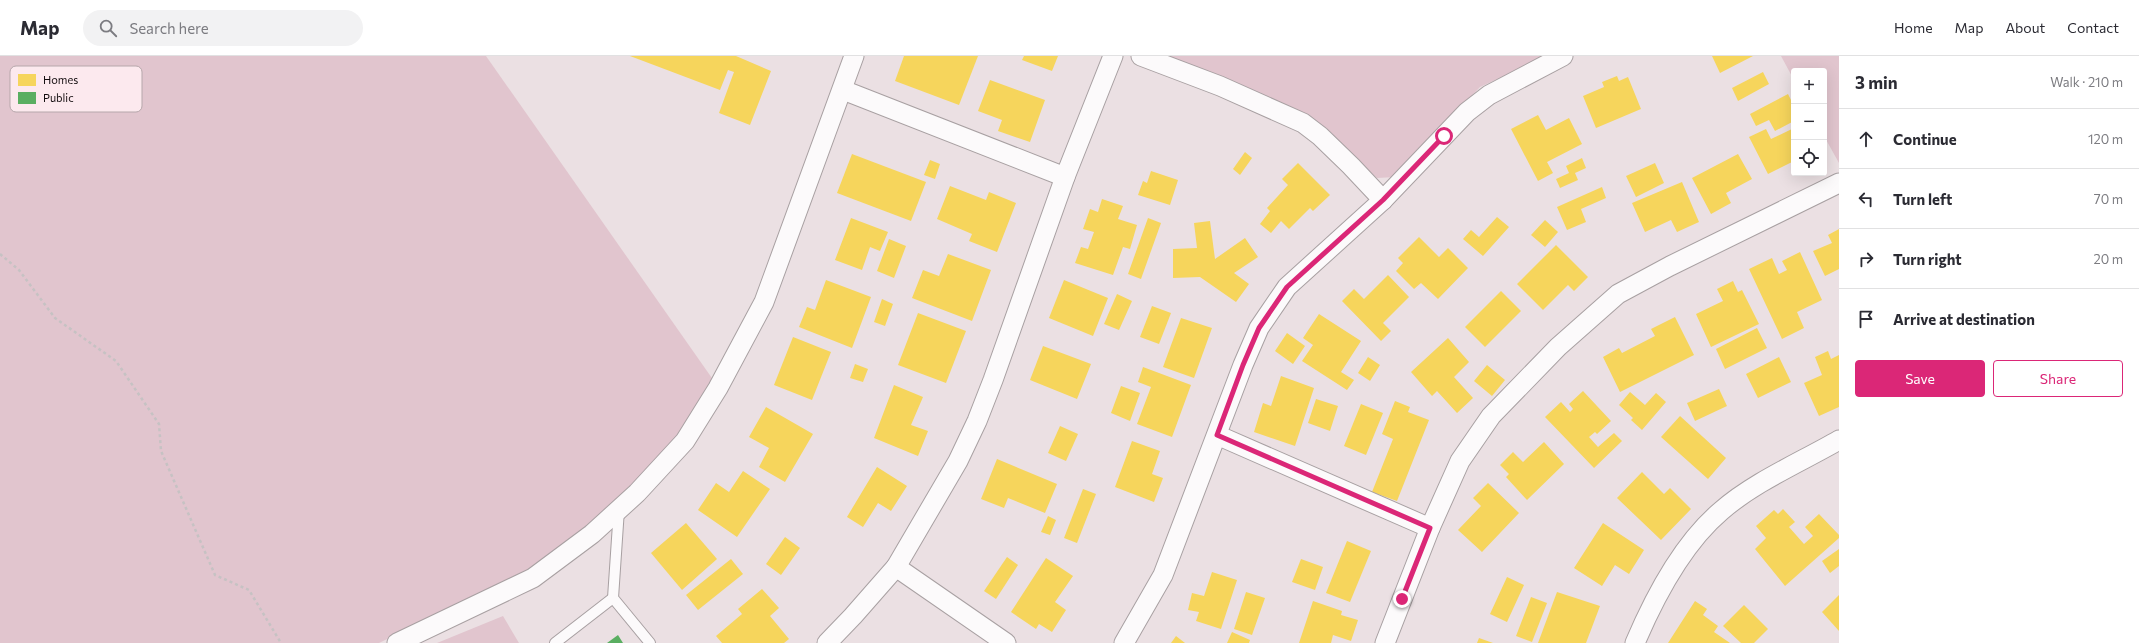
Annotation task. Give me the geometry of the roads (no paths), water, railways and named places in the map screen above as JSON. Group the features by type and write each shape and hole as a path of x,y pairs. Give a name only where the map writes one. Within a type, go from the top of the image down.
{"street":[{"path":"397,643 533,578 592,534 619,509 685,441 718,388 764,302 843,90 854,56"},
{"path":"826,643 853,616 896,566 958,462 977,421 1065,176 1113,56"},
{"path":"1141,56 1220,86 1303,123 1320,136 1346,161 1383,200"},
{"path":"1124,643 1163,575 1243,365 1259,328 1287,287 1383,200 1467,112 1489,95 1563,56"},
{"path":"843,90 1065,176"},
{"path":"1385,643 1430,528 1460,461 1491,416 1558,347 1618,294 1670,266 1839,183"},
{"path":"1217,435 1430,528"},
{"path":"1635,643 1658,595 1686,549 1720,511 1743,494 1839,440"},
{"path":"896,566 1006,643"}],"lane":[{"path":"619,509 613,598 650,643"},
{"path":"555,643 613,598"}]}
